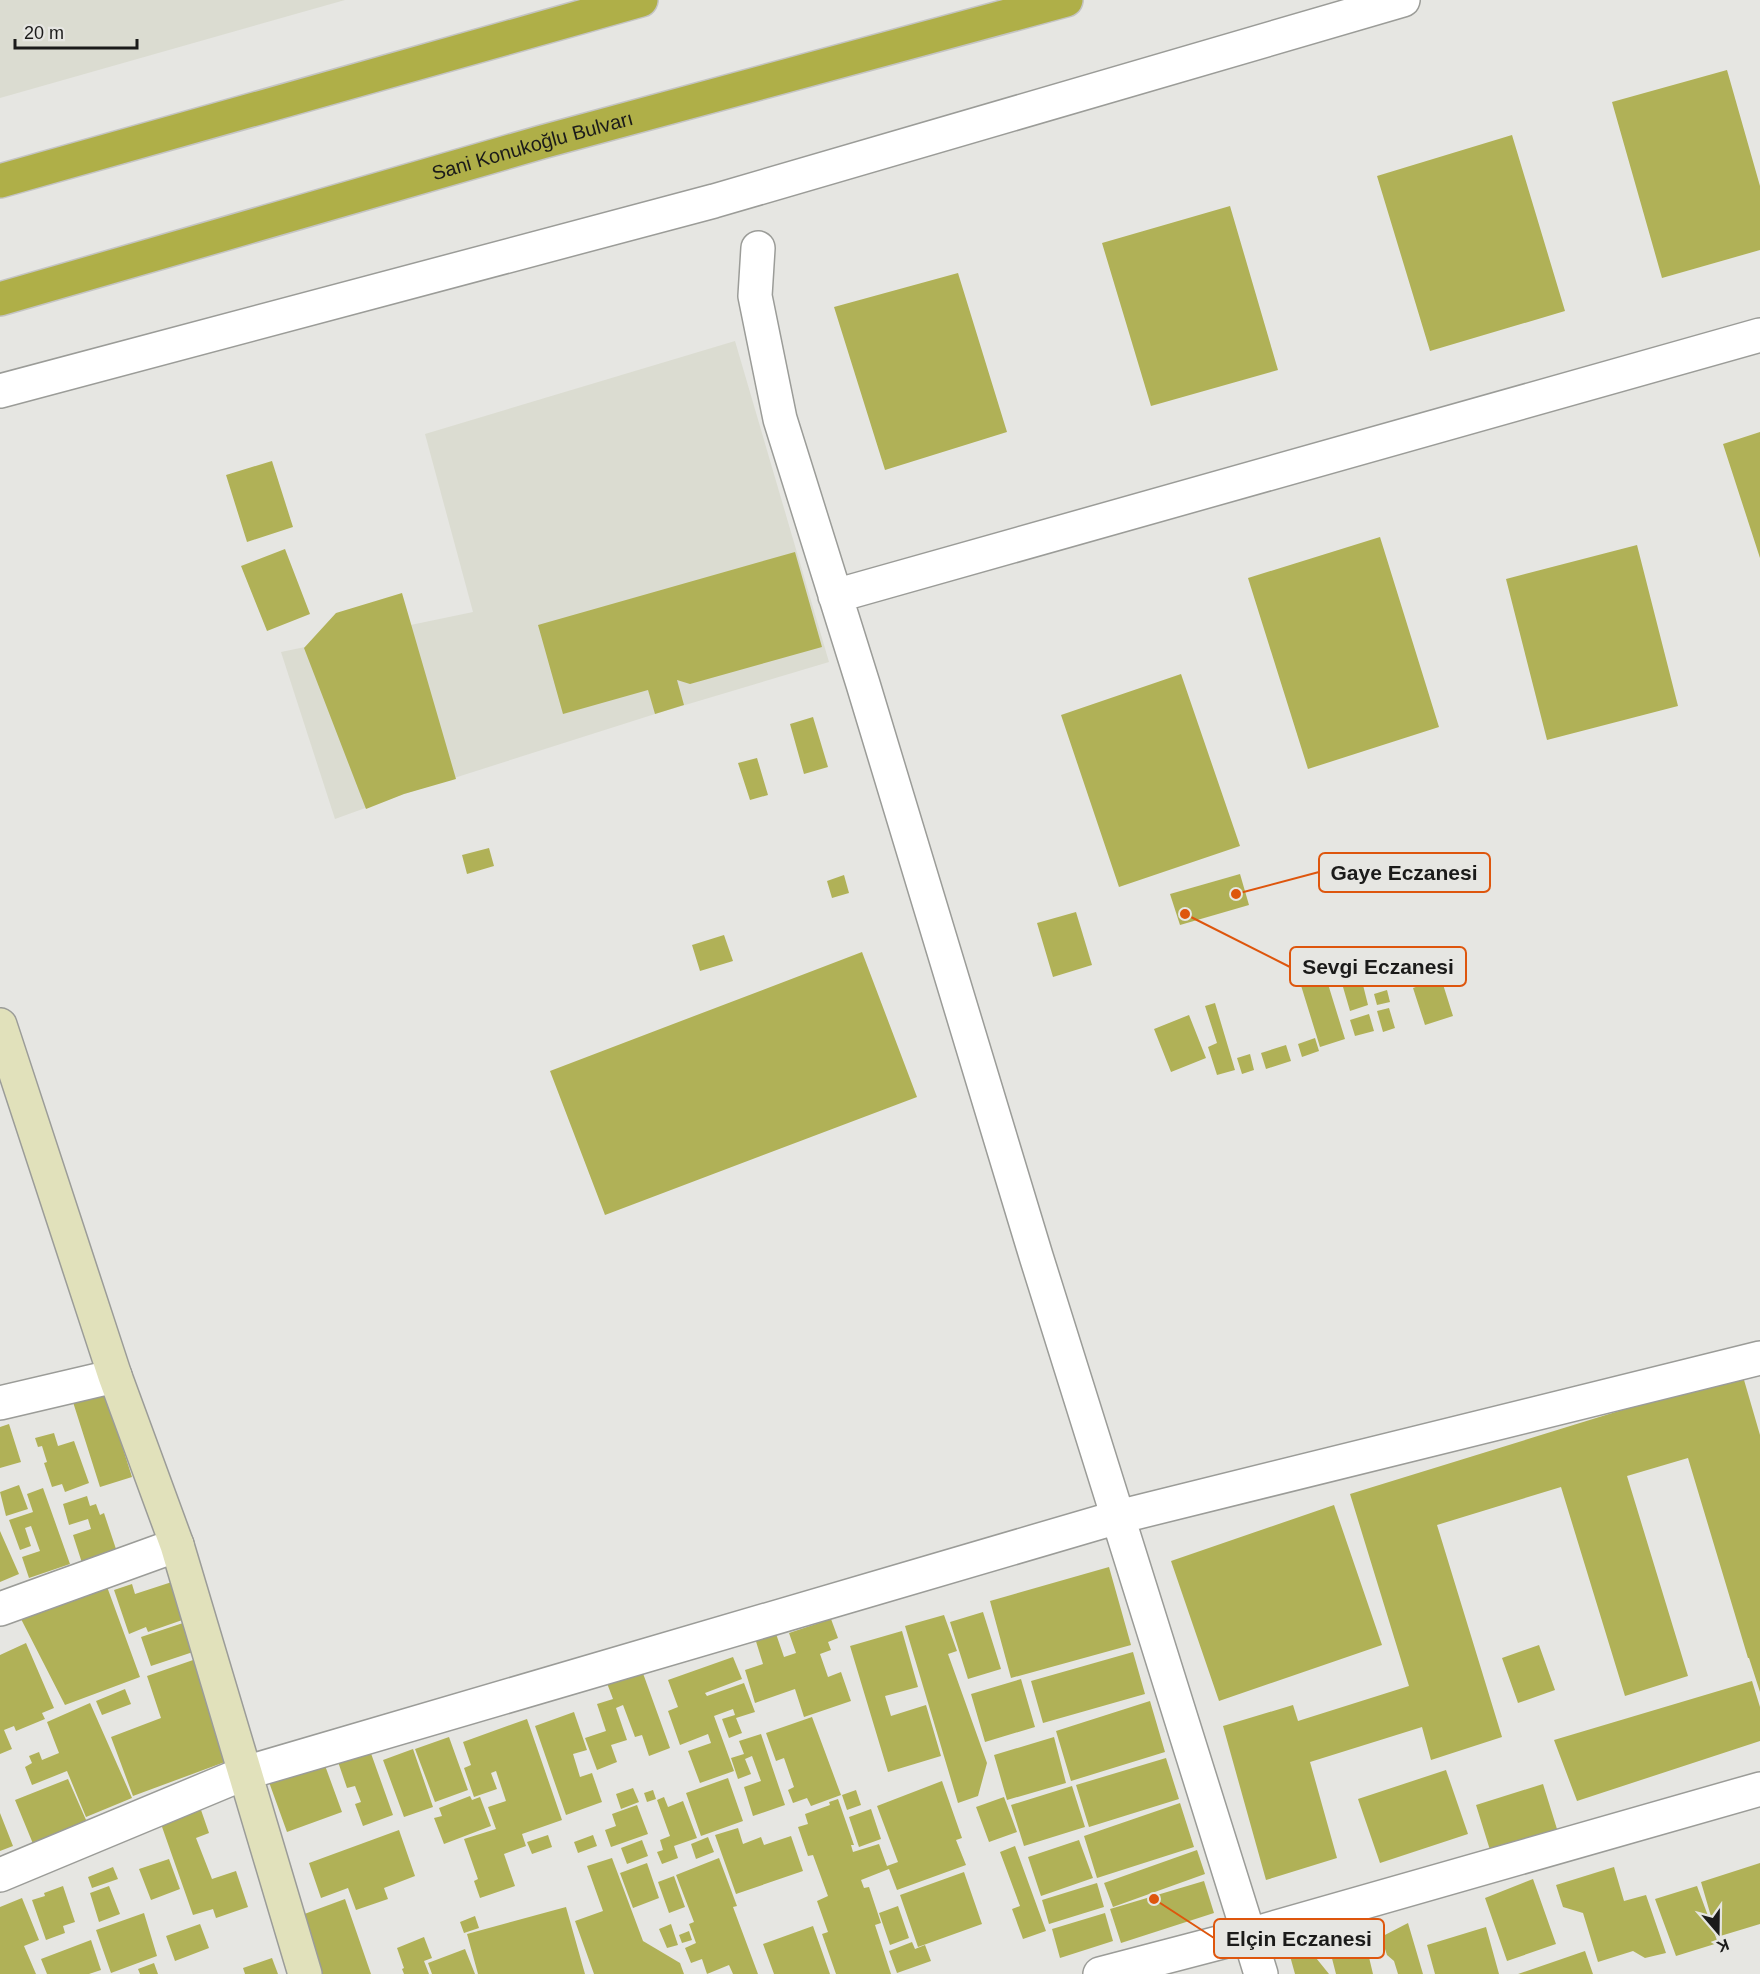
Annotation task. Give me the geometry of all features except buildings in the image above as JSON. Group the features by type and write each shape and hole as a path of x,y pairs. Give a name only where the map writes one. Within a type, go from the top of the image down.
{"highway":[{"path":"0,181 641,0"},
{"name":"Sani Konukoğlu Bulvarı","path":"0,299 542,142 1066,0"}],"main road":[{"path":"0,1025 115,1376 177,1545 305,1974"}],"street":[{"path":"0,392 714,201 1403,0"},
{"path":"758,248 755,296 780,419 1261,1974"},
{"path":"835,596 1760,335"},
{"path":"0,1875 245,1773 1118,1517 1760,1358"},
{"path":"0,1403 115,1376"},
{"path":"0,1609 177,1545"},
{"path":"1100,1974 1249,1935 1760,1789"}],"shaded area":[{"path":"0,0 345,0 0,98"},
{"path":"735,341 829,662 655,714 404,794 335,819 281,652 473,612 425,434"}],"place":[{"name":"Gaye Eczanesi","path":"1236,894"},
{"name":"Sevgi Eczanesi","path":"1185,914"},
{"name":"Elçin Eczanesi","path":"1154,1899"}]}
